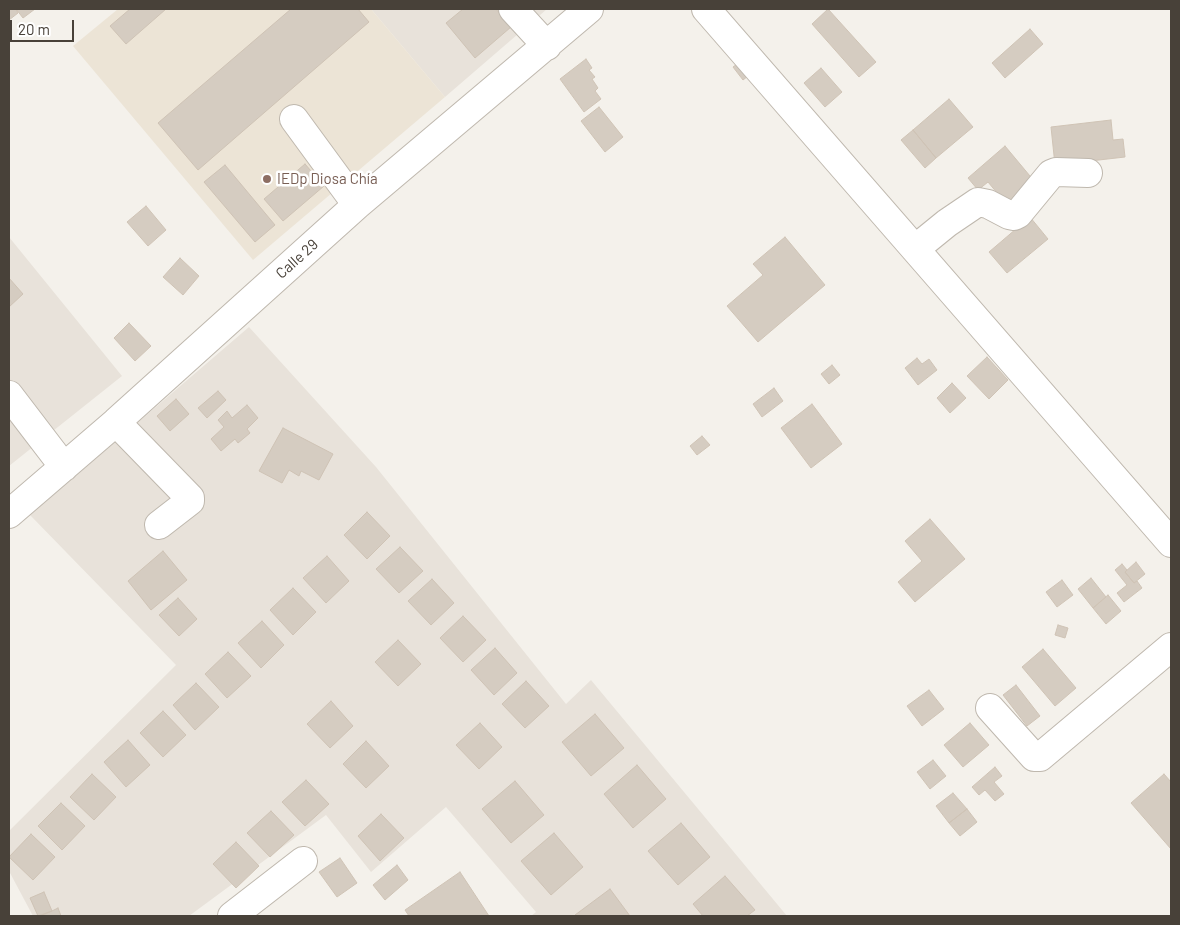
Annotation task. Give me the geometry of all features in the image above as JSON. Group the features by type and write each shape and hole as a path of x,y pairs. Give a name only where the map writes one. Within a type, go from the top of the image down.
{"street":[{"path":"513,9 547,46"},
{"name":"Calle 29","path":"9,514 116,422 357,205 589,9"},
{"path":"706,9 1171,543"},
{"path":"294,119 357,205"},
{"path":"916,249 947,223 978,202 988,204 1014,216 1018,214 1051,174 1056,172 1088,173"},
{"path":"9,395 64,467"},
{"path":"116,422 190,498 190,501 159,525"},
{"path":"990,708 1034,756 1040,757 1171,647"},
{"path":"232,916 303,861"}],"shaded area":[{"name":"IEDp Diosa Chía","path":"118,9 371,9 445,97 253,260 73,46"},
{"path":"371,9 547,9 445,97"},
{"path":"9,237 122,376 9,466"},
{"path":"249,327 376,467 566,704 591,680 787,916 531,916 536,912 446,807 371,872 326,815 189,916 33,916 9,871 9,831 176,665 30,515"}],"building":[{"path":"9,9 16,9 18,13 9,20"},
{"path":"16,9 35,9 23,18"},
{"path":"130,9 166,9 126,44 110,26"},
{"path":"291,9 358,9 369,22 198,170 158,123"},
{"path":"463,9 496,9 511,27 475,58 446,23"},
{"path":"828,9 876,62 859,77 812,24"},
{"path":"1030,29 1043,44 1005,78 992,63"},
{"path":"586,59 592,68 589,70 595,77 592,79 598,88 595,91 601,99 584,112 560,79"},
{"path":"744,59 753,72 743,80 733,67"},
{"path":"821,68 842,92 825,107 804,83"},
{"path":"949,99 973,127 936,158 913,130"},
{"path":"599,107 623,137 605,152 581,121"},
{"path":"1111,120 1113,140 1123,139 1125,157 1055,165 1051,127"},
{"path":"913,130 936,158 925,168 901,140"},
{"path":"1005,146 1035,182 1008,206 988,182 978,190 968,178"},
{"path":"305,164 324,186 283,221 264,199"},
{"path":"225,165 275,225 255,242 204,182"},
{"path":"146,206 166,230 148,246 127,222"},
{"path":"1030,217 1048,239 1007,273 989,252"},
{"path":"785,237 825,285 758,342 727,306 763,275 753,264"},
{"path":"180,258 199,276 183,295 163,277"},
{"path":"9,278 23,294 9,307"},
{"path":"129,323 151,346 135,361 114,338"},
{"path":"987,357 1008,380 989,399 967,376"},
{"path":"917,358 922,364 929,359 937,370 918,385 905,368"},
{"path":"832,365 840,375 829,384 821,374"},
{"path":"952,383 966,398 950,413 937,398"},
{"path":"774,388 783,401 762,417 753,404"},
{"path":"218,391 226,400 207,418 198,408"},
{"path":"176,399 189,414 170,431 157,416"},
{"path":"812,404 842,444 811,468 781,428"},
{"path":"247,405 258,418 247,429 250,433 238,443 235,439 221,451 211,439 224,427 218,420 227,411 232,418"},
{"path":"283,428 333,454 319,480 301,471 299,476 289,470 282,483 259,471"},
{"path":"702,436 710,445 697,455 690,446"},
{"path":"367,512 390,536 367,559 344,535"},
{"path":"930,519 965,559 915,602 898,582 922,561 905,541"},
{"path":"400,547 423,571 399,593 376,569"},
{"path":"163,551 187,580 151,610 128,581"},
{"path":"327,556 349,581 326,603 303,578"},
{"path":"1136,562 1145,574 1134,583 1125,572"},
{"path":"1122,564 1127,570 1125,572 1134,583 1137,581 1142,588 1124,602 1117,593 1127,585 1115,570"},
{"path":"1091,578 1106,597 1093,608 1078,589"},
{"path":"432,579 454,603 431,625 408,601"},
{"path":"1062,580 1073,595 1057,607 1046,592"},
{"path":"293,588 316,612 293,635 270,610"},
{"path":"1108,595 1121,611 1106,624 1093,608"},
{"path":"178,598 197,619 179,636 159,615"},
{"path":"463,616 486,640 463,662 440,638"},
{"path":"262,621 284,645 261,668 238,643"},
{"path":"1058,625 1068,628 1065,638 1055,635"},
{"path":"398,640 421,664 398,686 375,662"},
{"path":"495,648 517,673 494,695 471,670"},
{"path":"1043,649 1076,688 1055,706 1022,667"},
{"path":"228,652 251,676 227,698 205,674"},
{"path":"526,681 549,706 525,728 502,704"},
{"path":"196,683 219,707 195,730 173,705"},
{"path":"1016,685 1040,716 1027,726 1003,695"},
{"path":"929,690 944,709 922,726 907,706"},
{"path":"331,701 353,726 330,748 307,724"},
{"path":"163,711 186,735 163,757 140,733"},
{"path":"595,714 624,748 591,776 562,742"},
{"path":"480,723 502,747 479,769 456,745"},
{"path":"970,723 989,745 963,767 944,745"},
{"path":"128,740 150,765 126,787 104,762"},
{"path":"366,741 389,766 366,788 343,764"},
{"path":"933,760 946,776 930,789 917,772"},
{"path":"637,765 666,799 633,828 604,794"},
{"path":"995,767 1002,776 994,782 1004,794 995,801 985,790 979,795 972,787"},
{"path":"92,774 116,797 94,820 70,797"},
{"path":"1164,774 1171,782 1171,849 1131,803"},
{"path":"306,780 329,804 305,826 282,802"},
{"path":"515,781 544,815 511,843 482,809"},
{"path":"953,793 967,809 949,823 936,806"},
{"path":"61,803 85,826 62,850 38,826"},
{"path":"967,809 977,822 960,836 949,823"},
{"path":"271,811 294,835 270,857 247,833"},
{"path":"381,814 404,838 380,861 358,836"},
{"path":"681,823 710,857 678,885 648,851"},
{"path":"554,833 583,867 551,895 521,861"},
{"path":"31,834 55,857 33,880 9,857"},
{"path":"236,842 259,866 236,888 213,864"},
{"path":"340,858 357,883 337,897 319,872"},
{"path":"397,865 408,880 385,900 373,885"},
{"path":"460,872 489,916 409,916 405,910"},
{"path":"725,876 755,910 747,916 703,916 693,904"},
{"path":"610,889 630,916 575,915"},
{"path":"44,892 52,911 38,916 30,898"},
{"path":"58,908 61,916 40,916 52,911"}],"place":[{"name":"IEDp Diosa Chía","path":"267,179"}]}
